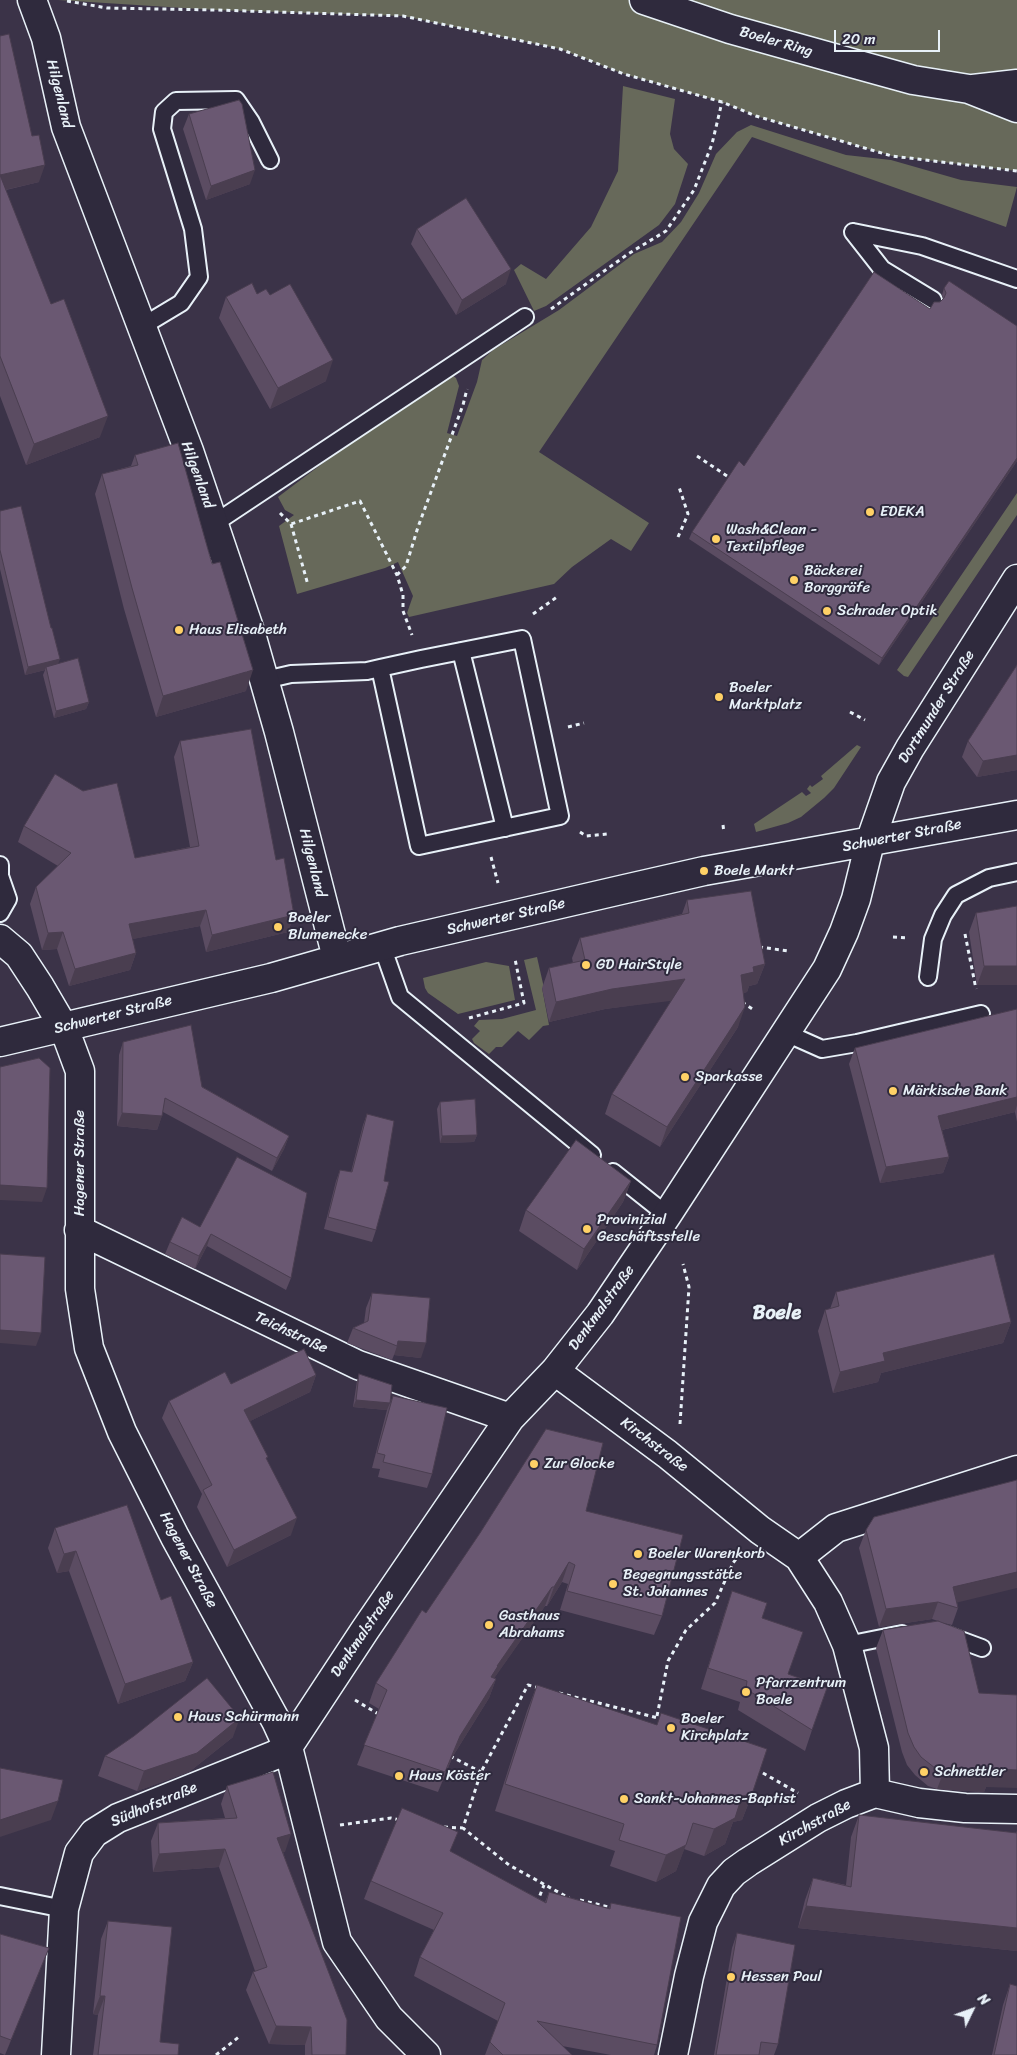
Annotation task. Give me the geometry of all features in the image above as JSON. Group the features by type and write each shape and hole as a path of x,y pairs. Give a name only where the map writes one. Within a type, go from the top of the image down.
{"street":[{"name":"Hilgenland","path":"32,0 46,38 66,127 215,523 265,680 337,958"},
{"name":"Boeler Ring","path":"644,0 730,29 913,80 969,89 1017,108"},
{"name":"Boeler Ring","path":"969,89 1017,84"},
{"name":"Dortmunder Straße","path":"870,842 891,782 910,748 1017,579"},
{"name":"Schwerter Straße","path":"0,1042 271,978 382,946 704,871 1017,815"},
{"name":"Denkmalstraße","path":"288,1747 510,1418 555,1371 600,1314 668,1215 786,1033 827,969 844,932 856,899 870,842"},
{"name":"Hagener Straße","path":"0,939 19,955 64,1028 80,1071 80,1289 89,1348 118,1422 175,1537 276,1721 288,1747 337,1942 389,2018 426,2055"},
{"name":"Teichstraße","path":"79,1230 358,1365 510,1418"},
{"name":"Kirchstraße","path":"555,1371 667,1454 760,1530 799,1557 828,1602 848,1644 874,1748 875,1793 846,1804 818,1818 748,1862 734,1872 721,1886 703,1922 688,1976 673,2055"},
{"path":"799,1557 836,1528 1017,1470"},
{"name":"Südhofstraße","path":"56,2055 64,1909 79,1853 94,1833 118,1818 275,1755 288,1747"},
{"path":"875,1793 919,1803 965,1808 1017,1809"}],"lane":[{"path":"141,327 182,303 199,277 193,229 162,130 164,112 176,101 236,100 251,122 270,160"},
{"path":"933,300 882,269 854,232 922,246 1017,278"},
{"path":"215,523 525,317"},
{"path":"265,680 291,674 368,671 380,668 421,659 522,639 560,816 419,846 380,668"},
{"path":"461,651 505,828"},
{"path":"0,865 0,876 8,899 0,913"},
{"path":"928,977 933,939 943,915 956,895 989,878 1017,872"},
{"path":"382,946 400,997 550,1122 668,1215"},
{"path":"786,1033 822,1049 857,1043 981,1014"},
{"path":"933,1630 982,1648"},
{"path":"848,1644 914,1632"},
{"path":"0,1896 64,1909"}],"path":[{"path":"62,0 106,8 403,16 560,50 624,74 722,102 756,116 892,156 1017,172"},
{"path":"525,317 551,309 628,254 666,231 694,190 712,144 722,102"},
{"path":"397,575 406,566 418,527 463,405 468,381 461,360"},
{"path":"698,456 730,478"},
{"path":"678,487 688,514 678,537"},
{"path":"259,494 291,524 308,585"},
{"path":"291,524 360,501 397,575 403,596 403,611 421,659"},
{"path":"850,712 865,720"},
{"path":"723,825 724,833"},
{"path":"758,940 760,949 789,951"},
{"path":"437,1027 524,1003 514,959"},
{"path":"740,1000 754,1010"},
{"path":"667,1454 679,1436 689,1287 683,1264"},
{"path":"657,1716 668,1662 686,1630 715,1603 733,1563"},
{"path":"329,1685 386,1718"},
{"path":"463,1828 481,1772 528,1686 546,1690"},
{"path":"556,1692 657,1716 666,1720"},
{"path":"443,1752 481,1772"},
{"path":"749,1765 804,1797"},
{"path":"310,1830 391,1818 407,1822"},
{"path":"439,1826 463,1828 509,1865 569,1898 621,1909"},
{"path":"534,1909 544,1885"},
{"path":"216,2055 240,2036"}],"green space":[{"path":"58,0 1017,0 1017,171 892,156 756,116 722,102 624,74 560,49 403,16 215,10"},
{"path":"623,86 675,99 670,134 674,149 688,164 675,204 659,225 546,306 534,311 514,270 521,264 546,279 591,227 618,171"},
{"path":"751,125 846,155 891,160 961,180 1017,187 1006,227 752,137 539,452 649,523 631,551 611,539 572,567 554,584 409,617 407,613 413,596 398,562 385,568 297,594 279,526 294,515 285,510 278,497 335,454 452,375 456,378 459,386 447,433 457,436 477,382 482,360 493,350 559,310 634,254 662,242 681,222 699,193 716,154 737,132"},
{"path":"1017,493 1017,515 908,677 904,676 897,670"},
{"path":"857,745 861,747 834,788 824,798 801,817 788,823 756,832 754,824 802,792 806,796 811,793 807,789 810,785 812,787 823,779 821,776"},
{"path":"537,957 544,988 542,988 549,1025 543,1026 529,1040 518,1031 502,1047 496,1047 489,1054 474,1043 472,1039 480,1031 474,1026 479,1020 502,1019 536,1010 524,960"},
{"path":"486,962 509,966 515,1000 458,1014 428,993 425,988 423,978"}],"building":[{"path":"9,34 32,136 39,135 45,165 0,175 0,36"},
{"path":"239,100 242,104 255,170 211,186 189,114"},
{"path":"0,175 51,304 64,299 108,416 34,444 0,356"},
{"path":"466,198 511,269 462,300 417,229"},
{"path":"874,272 930,309 934,302 940,302 944,298 946,293 944,288 949,281 1017,326 1017,458 882,658 692,532 739,461 744,466"},
{"path":"252,283 257,294 266,289 270,295 290,284 333,360 278,388 226,297"},
{"path":"178,443 212,564 220,562 253,670 163,696 102,474 138,465 135,455"},
{"path":"21,506 60,659 28,667 0,550 0,511"},
{"path":"78,658 89,702 56,711 46,667"},
{"path":"1017,665 1017,755 983,761 968,741"},
{"path":"251,729 276,860 284,858 294,915 212,935 206,910 129,924 136,953 75,969 63,932 48,933 36,887 71,853 24,826 55,774 83,791 117,783 135,858 199,846 180,741"},
{"path":"751,891 765,964 753,967 754,972 741,975 745,1007 667,1127 612,1094 685,979 612,989 556,1002 549,968 585,960 580,938 689,913 687,900"},
{"path":"1017,906 1017,966 984,966 976,913"},
{"path":"1017,1009 1017,1097 938,1116 949,1157 886,1167 855,1048"},
{"path":"191,1025 202,1087 289,1136 277,1158 165,1098 162,1116 122,1113 123,1042"},
{"path":"39,1058 50,1068 47,1188 0,1185 0,1067"},
{"path":"475,1099 477,1135 442,1136 440,1102"},
{"path":"367,1114 394,1121 384,1181 389,1182 376,1230 328,1217 340,1170 352,1172"},
{"path":"576,1140 631,1181 584,1249 526,1210"},
{"path":"237,1157 307,1193 291,1278 211,1234 199,1256 170,1242 182,1217 200,1227"},
{"path":"0,1254 45,1257 41,1333 0,1330"},
{"path":"994,1254 1011,1322 883,1353 885,1361 840,1372 825,1310 839,1306 836,1292"},
{"path":"372,1293 430,1298 426,1343 398,1341 397,1346 353,1328 368,1321"},
{"path":"304,1349 316,1375 244,1410 297,1518 234,1550 203,1490 212,1485 169,1401 225,1372 231,1384"},
{"path":"359,1374 392,1385 390,1403 356,1400"},
{"path":"393,1396 447,1408 432,1474 383,1462 385,1455 377,1453"},
{"path":"546,1429 603,1443 586,1511 683,1535 662,1616 567,1591 575,1565 569,1562 554,1587 552,1587 497,1666 491,1677 496,1679 460,1736 445,1772 364,1745 387,1690 376,1683 422,1610 426,1613 480,1533"},
{"path":"1017,1480 1017,1572 953,1587 958,1608 938,1602 886,1609 866,1530 874,1517"},
{"path":"127,1505 161,1600 171,1596 193,1662 125,1684 76,1551 64,1554 55,1528"},
{"path":"732,1591 767,1603 762,1618 803,1632 788,1674 827,1688 812,1730 746,1689 747,1681 708,1668"},
{"path":"938,1621 964,1631 979,1693 1017,1695 1017,1770 992,1769 991,1774 944,1771 935,1768 921,1757 914,1747 908,1733 883,1630"},
{"path":"207,1678 240,1718 197,1753 144,1771 105,1756 134,1736"},
{"name":"Sankt-Johannes-Baptist","path":"537,1685 657,1725 661,1713 767,1749 752,1794 742,1796 735,1818 714,1829 693,1823 686,1845 666,1855 619,1840 624,1824 505,1784"},
{"path":"0,1768 63,1780 58,1801 0,1820"},
{"path":"273,1772 291,1834 277,1838 347,2020 346,2055 312,2055 311,2027 276,2026 253,1972 267,1967 225,1849 159,1854 158,1823 237,1818 227,1786"},
{"path":"402,1808 458,1832 450,1851 546,1903 549,1892 610,1909 611,1903 681,1917 657,2045 537,2021 572,2055 503,2055 490,2042 505,2003 420,1957 443,1913 371,1881"},
{"path":"859,1815 1017,1833 1017,1928 806,1906 813,1878 851,1887"},
{"path":"108,1921 172,1927 160,2042 179,2044 178,2055 98,2055 105,1996 100,1996"},
{"path":"737,1933 795,1945 778,2044 761,2042 759,2055 716,2055"},
{"path":"0,1934 49,1948 11,2040 0,2036"},
{"path":"1010,1984 1017,1986 1017,2055 994,2055"}],"place":[{"name":"EDEKA","path":"870,512"},
{"name":"Wash&Clean - Textilpflege","path":"716,539"},
{"name":"Bäckerei Borggräfe","path":"794,580"},
{"name":"Schrader Optik","path":"827,611"},
{"name":"Haus Elisabeth","path":"179,630"},
{"name":"Boeler Marktplatz","path":"719,697"},
{"name":"Boele Markt","path":"704,871"},
{"name":"Boeler Blumenecke","path":"278,927"},
{"name":"GD HairStyle","path":"586,965"},
{"name":"Sparkasse","path":"685,1077"},
{"name":"Märkische Bank","path":"893,1091"},
{"name":"Provinizial Geschäftsstelle","path":"587,1229"},
{"name":"Zur Glocke","path":"534,1464"},
{"name":"Boeler Warenkorb","path":"638,1554"},
{"name":"Begegnungsstätte St. Johannes","path":"613,1584"},
{"name":"Gasthaus Abrahams","path":"489,1625"},
{"name":"Pfarrzentrum Boele","path":"746,1692"},
{"name":"Haus Schürmann","path":"178,1717"},
{"name":"Boeler Kirchplatz","path":"671,1728"},
{"name":"Schnettler","path":"924,1772"},
{"name":"Haus Köster","path":"399,1776"},
{"name":"Sankt-Johannes-Baptist","path":"624,1799"},
{"name":"Hessen Paul","path":"731,1977"}],"district":[{"name":"Boele","path":"777,1314"}]}
